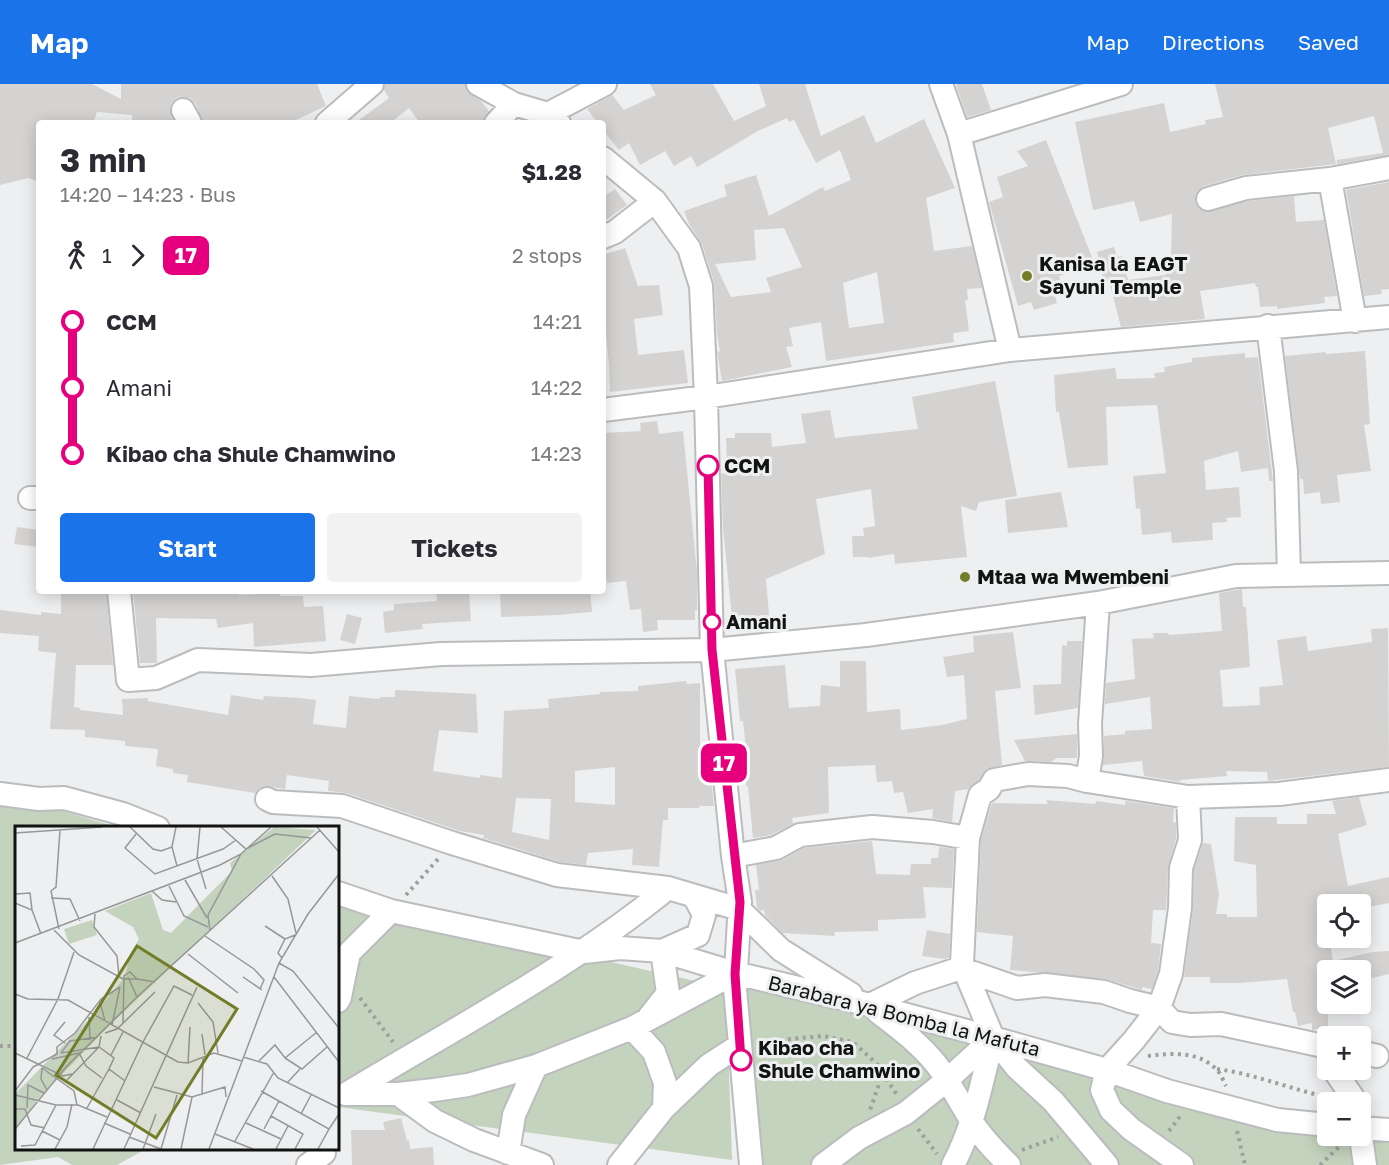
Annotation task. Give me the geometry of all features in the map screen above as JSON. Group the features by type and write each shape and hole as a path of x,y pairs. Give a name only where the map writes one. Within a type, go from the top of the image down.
{"street":[{"path":"330,120 372,84"},
{"path":"478,84 514,104 553,119 605,84"},
{"path":"941,84 959,134 1010,350"},
{"path":"959,134 1121,84"},
{"path":"499,120 514,104"},
{"path":"606,160 655,201 689,248 700,286 706,397 712,650 740,909 735,974 751,1165"},
{"path":"1208,199 1246,189 1389,168"},
{"path":"1330,178 1355,321"},
{"path":"606,236 615,232 655,201"},
{"path":"606,410 706,397 1010,350 1389,317"},
{"path":"1268,326 1286,471 1289,574"},
{"path":"119,594 128,680 156,678 198,660 312,665 441,654 712,650 866,635 1098,603 1236,576 1389,573"},
{"path":"1087,781 1091,756 1090,724 1098,603"},
{"path":"1107,1165 1053,1101 1017,1068 993,1038 962,964 968,838 980,795 989,789 994,780 1028,774 1068,776 1188,797 1280,794 1389,780"},
{"path":"0,794 39,799 64,798 123,814 153,826"},
{"path":"1182,1165 1131,1129 1111,1110 1102,1090 1107,1070 1158,1008 1171,974 1180,908 1181,868 1190,840 1188,797"},
{"path":"267,799 273,802 342,806 557,875 668,888 740,909 781,950 870,1005 908,1034 936,1064 971,1121 987,1143 1005,1161"},
{"path":"733,856 776,848 800,835 872,827 933,832 968,838"},
{"path":"342,1097 584,952 627,922 668,888"},
{"name":"Barabara ya Bomba la Mafuta","path":"339,893 391,911 584,952 620,948 662,951 735,974 870,1005 993,1038 1107,1070 1167,1091 1277,1120 1317,1124"},
{"path":"639,1025 668,993 662,951 698,935 704,915 694,896"},
{"path":"339,999 341,973 349,953 391,911"},
{"path":"870,1005 915,983 955,970 965,970 1017,988 1045,985 1104,992 1158,1008 1172,1023 1221,1024 1317,1046"},
{"path":"342,1097 398,1094 468,1085 537,1066 639,1025 735,974"},
{"path":"952,1027 1017,988"},
{"path":"639,1025 654,1052 665,1083 664,1108"},
{"path":"823,1165 859,1138 906,1113 993,1038"},
{"path":"953,1165 963,1148 993,1038"},
{"path":"619,1165 664,1108 709,1065 740,1045"},
{"path":"414,1054 420,1079 434,1090"},
{"path":"508,1153 514,1115 537,1066"},
{"path":"398,1094 435,1121 474,1140 542,1165"},
{"path":"1371,1132 1389,1130"},
{"path":"1359,1146 1365,1165"}],"path":[{"path":"391,911 452,843"},
{"path":"341,973 377,1023 414,1054"},
{"path":"740,1045 823,1036 853,1042 878,1065 878,1087 859,1138"},
{"path":"1217,1069 1237,1072 1293,1090 1317,1095"},
{"path":"1005,1161 1078,1131"},
{"path":"1320,1165 1341,1146"}],"green space":[{"path":"0,792 113,826 15,826 15,1150 144,1150 117,1165 72,1165 58,1157 0,1165"},
{"path":"339,897 429,921 726,988 732,1160 339,1107"},
{"path":"740,986 1317,1116 1317,1146 1371,1146 1371,1134 1389,1132 1389,1165 747,1165"}],"building":[{"path":"0,84 92,84 121,99 121,84 317,84 326,106 296,120 202,120 195,103 190,98 183,97 176,98 171,103 170,110 174,120 132,120 132,115 97,112 94,120 36,120 36,181 28,178 0,185"},
{"path":"385,84 465,84 467,91 481,101 489,111 484,120 418,120 409,108 394,120 359,120 389,98 384,90"},
{"path":"650,84 713,84 734,121 766,106 759,84 805,84 821,136 864,115 876,143 924,119 955,188 926,198 934,251 972,246 982,288 967,289 968,300 965,300 969,331 953,333 954,342 826,361 821,322 789,328 793,346 786,347 792,367 722,381 717,352 720,351 714,282 702,244 689,224 684,211 727,196 724,185 756,175 769,216 823,187 825,191 851,180 840,150 816,163 794,120 789,122 787,118 758,131 697,167 691,156 674,166 665,151 640,165 629,143 619,150 606,134 606,120 596,120 587,109 612,95 624,110 656,95","holes":["784,228 802,267 766,278 771,292 731,297 715,264 756,260 754,230","877,272 884,323 849,328 843,283"]},
{"path":"982,84 991,110 967,117 956,85"},
{"path":"1215,84 1389,84 1389,155 1337,164 1337,160 1383,153 1374,116 1328,128 1336,164 1242,175 1204,186 1195,196 1198,208 1205,212 1249,201 1294,196 1296,222 1324,220 1337,296 1324,297 1325,303 1277,309 1277,306 1260,307 1258,287 1255,283 1200,291 1205,319 1121,327 1109,281 1104,282 1097,252 1114,247 1117,257 1122,256 1128,280 1166,275 1161,260 1171,256 1172,214 1140,222 1134,201 1093,210 1075,122 1164,103 1170,132 1206,124 1205,120 1223,117"},
{"path":"1046,140 1095,265 1059,276 1065,293 1055,296 1057,303 1034,310 1031,302 1018,306 989,202 1003,197 997,177 1028,166 1017,151"},
{"path":"1389,182 1389,289 1381,290 1382,294 1364,296 1346,190"},
{"path":"615,189 627,205 606,220 606,195"},
{"path":"625,248 638,286 659,285 663,315 634,319 638,355 684,350 688,383 610,392 606,332 606,254"},
{"path":"1365,351 1370,424 1364,425 1371,471 1337,475 1340,502 1321,504 1320,492 1304,494 1303,479 1300,479 1285,356"},
{"path":"1245,353 1245,358 1258,357 1273,481 1269,481 1268,468 1241,472 1238,451 1204,461 1206,490 1239,487 1241,517 1226,518 1227,522 1212,523 1213,540 1172,543 1171,532 1142,535 1140,508 1136,509 1133,476 1166,473 1157,405 1106,407 1108,465 1068,468 1059,412 1056,412 1054,375 1115,368 1117,379 1155,378 1154,373 1165,372 1164,367 1192,362 1192,358"},
{"path":"995,381 1017,496 979,502 976,511 961,506 967,557 895,564 894,554 868,558 853,557 852,536 864,536 863,528 875,526 871,489 816,499 825,554 766,579 769,615 732,618 723,528 721,474 727,473 726,438 735,438 735,433 771,433 772,447 806,443 801,414 830,410 835,438 918,429 912,397"},
{"path":"657,421 659,434 683,431 697,572 695,620 657,620 658,630 643,632 641,609 630,610 626,581 607,583 606,576 606,433 641,431 640,423"},
{"path":"1061,492 1068,527 1008,533 1005,500"},
{"path":"17,527 36,530 36,547 14,544"},
{"path":"1242,589 1243,607 1246,607 1250,667 1220,670 1223,707 1260,705 1259,687 1283,685 1277,640 1306,636 1308,651 1372,642 1371,629 1388,628 1389,767 1268,781 1267,772 1226,771 1227,776 1180,780 1181,782 1144,776 1142,761 1103,765 1104,736 1125,734 1125,731 1152,729 1150,697 1105,704 1106,683 1135,679 1132,639 1154,638 1153,633 1168,633 1169,635 1222,631 1219,593"},
{"path":"61,594 106,594 113,665 76,665 74,707 80,710 123,715 122,699 148,698 148,701 228,715 231,695 263,700 264,696 300,698 316,700 313,724 346,728 349,696 379,699 380,697 395,697 395,690 476,694 478,733 439,730 433,771 480,778 480,775 502,778 504,711 549,708 548,699 600,694 600,692 638,691 638,686 686,681 687,684 700,683 700,748 708,748 714,806 668,808 668,820 663,820 659,867 632,865 633,849 588,853 586,865 560,862 483,838 484,835 460,831 346,793 328,791 329,781 287,775 285,789 266,786 259,788 255,793 187,782 188,775 173,773 173,769 156,766 158,749 125,746 125,741 85,737 85,730 50,729 56,653 38,651 39,636 0,633 0,610 41,615 41,612 61,614","holes":["615,767 615,805 575,802 575,771","516,798 551,799 549,840 512,832"]},
{"path":"133,594 280,594 280,596 303,596 304,607 323,606 326,641 254,647 253,623 218,628 216,619 156,618 157,663 140,663"},
{"path":"436,594 469,594 471,621 422,624 423,629 385,633 383,612 394,610 394,604 437,601"},
{"path":"500,594 590,594 592,612 501,617"},
{"path":"347,614 362,618 355,644 340,640"},
{"path":"1013,632 1021,688 995,691 1002,765 986,769 969,789 955,791 952,822 932,818 933,809 908,813 903,792 894,793 892,781 877,782 875,765 828,767 829,813 792,818 793,824 771,835 753,838 748,786 746,787 747,758 743,721 740,721 735,669 785,665 789,708 820,706 821,685 840,687 840,661 866,661 867,712 900,709 901,730 942,725 967,719 964,675 947,677 943,657 974,652 973,636"},
{"path":"1067,641 1082,641 1078,708 1035,715 1033,685 1061,684 1062,645 1067,646"},
{"path":"1077,734 1077,758 1057,758 1051,762 1025,761 1014,740"},
{"path":"1359,797 1367,825 1338,834 1348,886 1389,877 1389,903 1371,906 1371,894 1317,894 1317,948 1331,948 1333,960 1317,960 1317,1014 1328,1014 1328,1026 1317,1026 1317,1029 1312,1030 1312,1023 1298,1026 1287,979 1210,983 1210,977 1184,977 1193,910 1194,870 1203,843 1211,844 1219,895 1216,914 1227,914 1227,917 1257,917 1256,865 1234,861 1235,817 1277,817 1277,824 1307,824 1307,814 1336,814 1332,801"},
{"path":"1046,800 1095,804 1096,801 1125,805 1125,801 1174,808 1173,822 1176,823 1176,838 1168,867 1166,910 1153,910 1151,943 1161,944 1158,971 1152,989 1142,987 1142,990 1106,979 1010,970 1013,936 977,932 981,840 992,803 1048,804"},
{"path":"872,841 876,874 910,875 911,864 931,864 931,858 938,858 939,847 954,849 952,888 923,887 926,918 878,920 878,931 834,932 835,936 782,933 765,915 764,910 760,911 757,907 755,890 759,890 756,865 782,860 804,848"},
{"path":"927,930 950,934 949,958 922,956"},
{"path":"1389,951 1389,974 1371,978 1371,960 1337,960 1372,952"},
{"path":"401,1118 410,1149 433,1147 434,1165 352,1165 351,1130 385,1130 383,1122"}],"bus line":[{"name":"17","path":"708,466 712,650 733,856 740,902 735,974 741,1060"}],"place":[{"name":"Kanisa la EAGT Sayuni Temple","path":"1027,276"},
{"name":"CCM","path":"708,466"},
{"name":"Mtaa wa Mwembeni","path":"965,577"},
{"name":"Amani","path":"712,622"},
{"name":"Kibao cha Shule Chamwino","path":"741,1060"}]}
